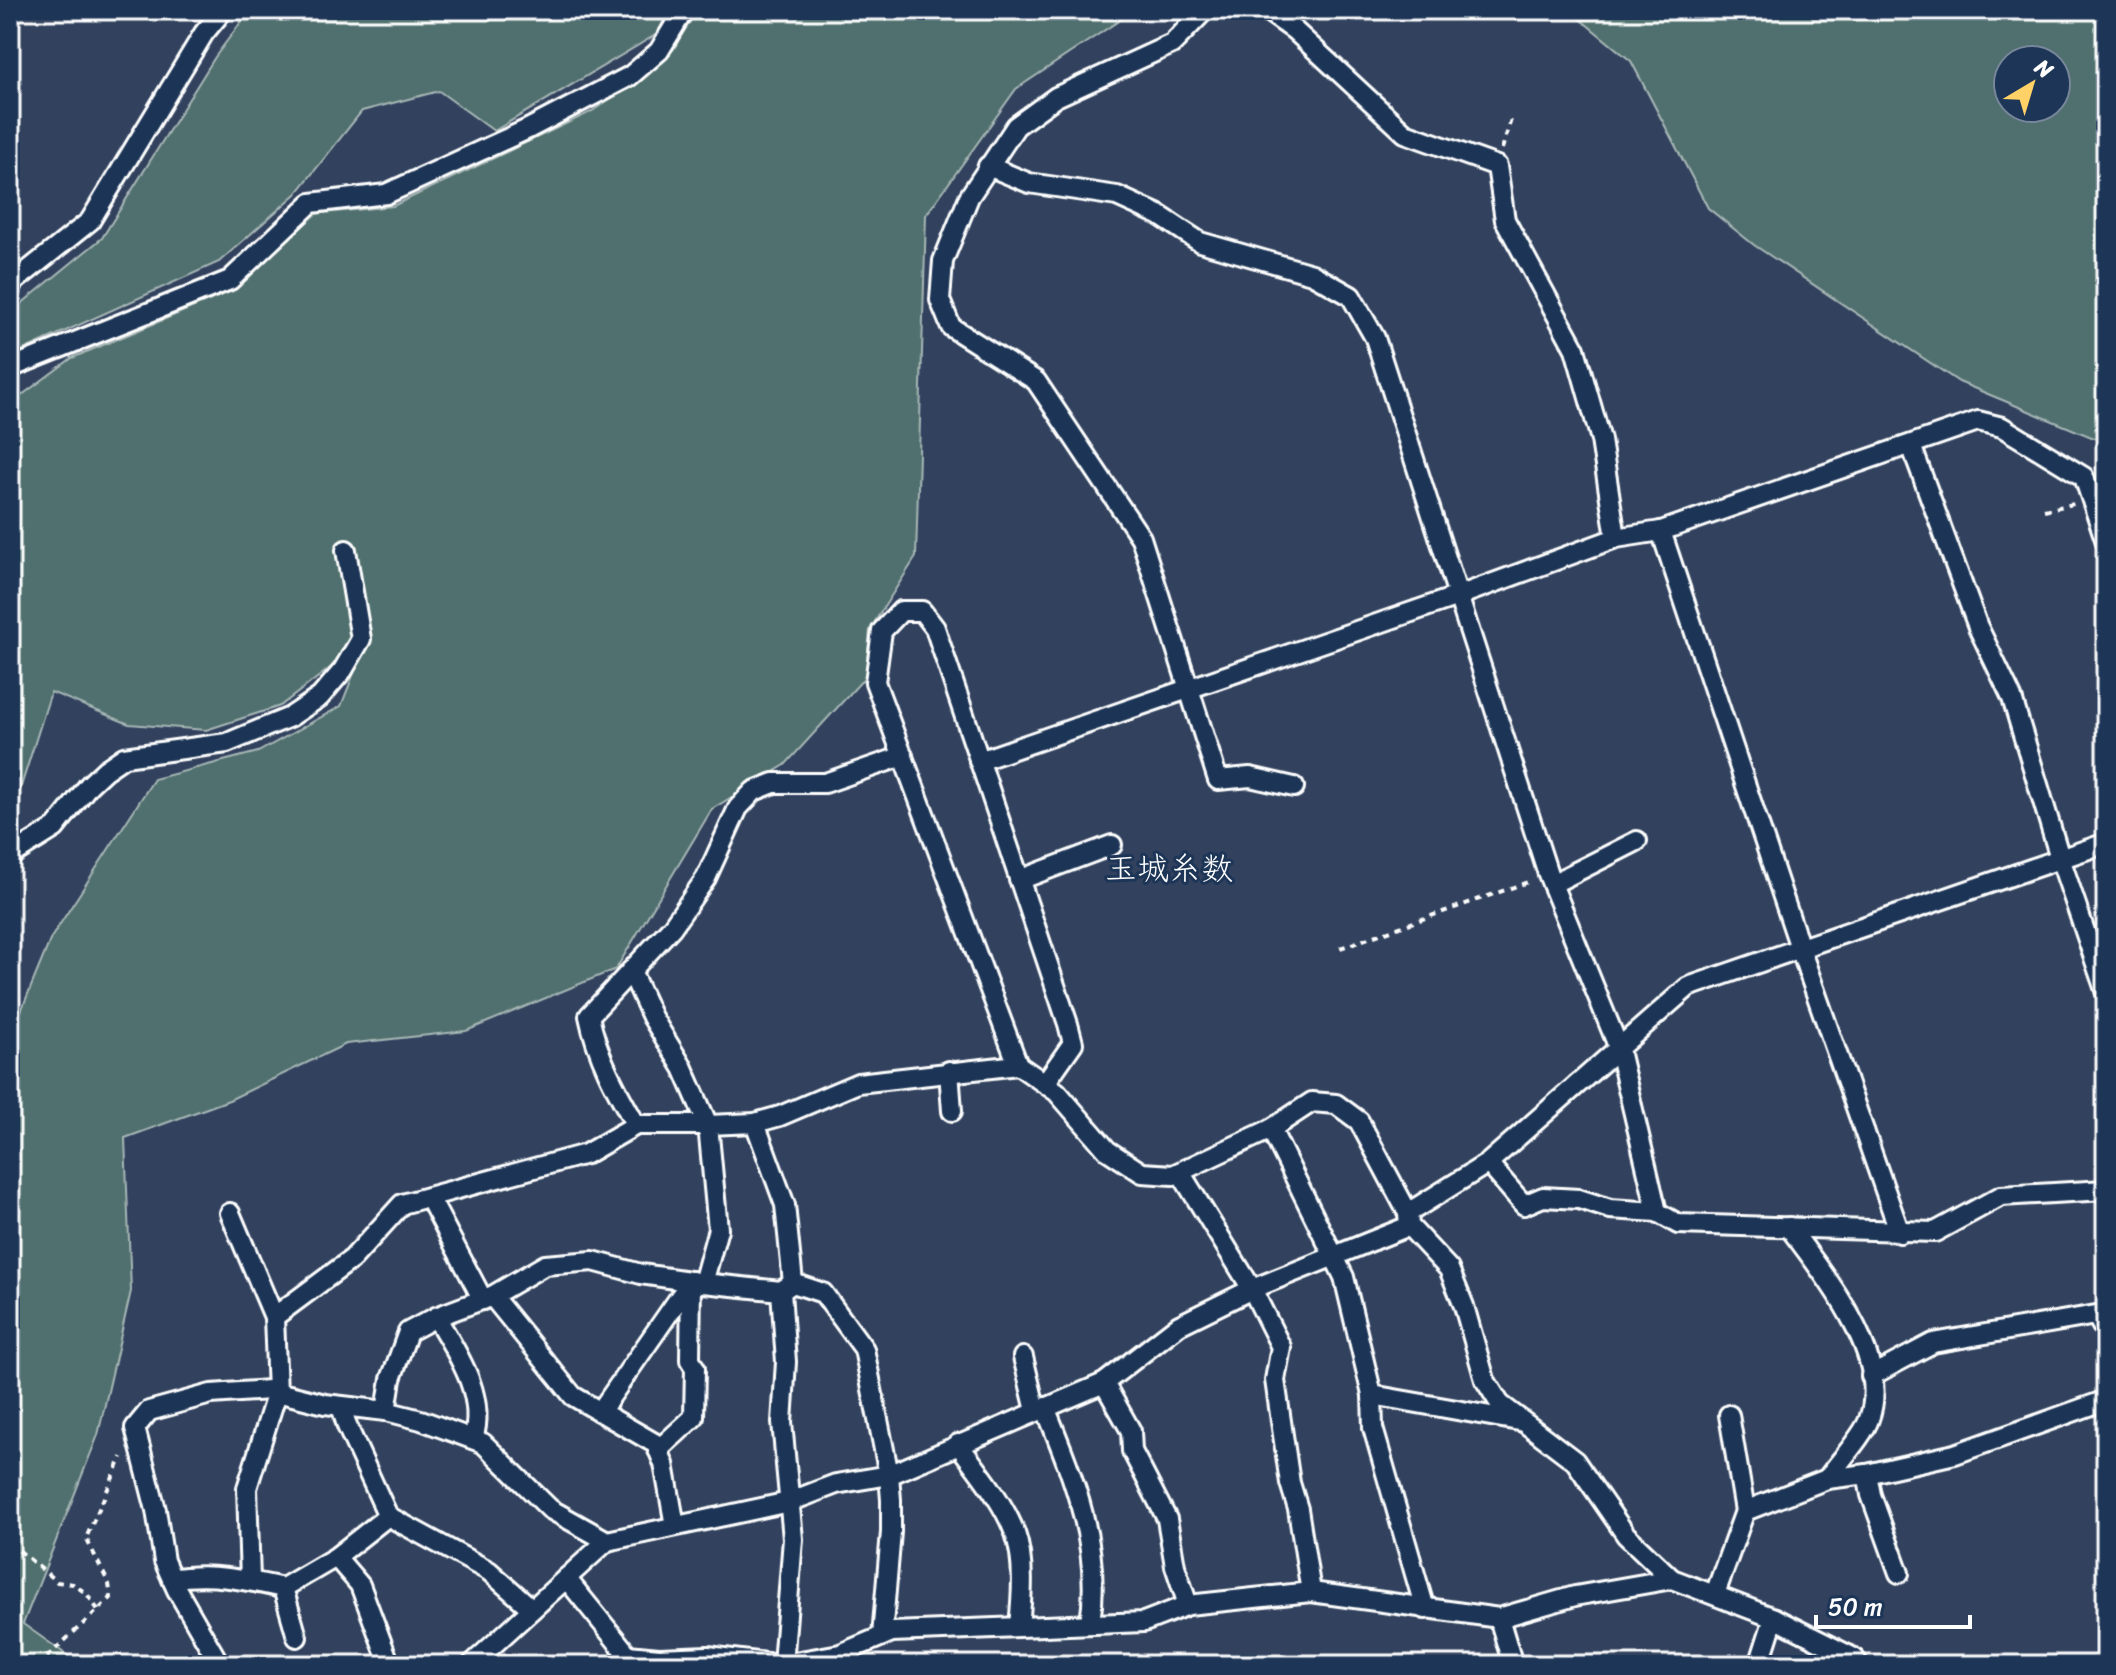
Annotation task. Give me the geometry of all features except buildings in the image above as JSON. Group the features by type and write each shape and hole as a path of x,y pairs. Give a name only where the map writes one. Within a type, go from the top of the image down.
{"street":[{"path":"10,285 90,221 204,33 223,10"},
{"path":"10,368 230,280 311,203 386,194 528,129 630,76 659,51 684,10"},
{"path":"1205,10 1172,44 1056,97 1016,126 969,197 943,261 940,300 951,327 1036,381 1141,538 1218,780 1250,777 1294,787"},
{"path":"1266,10 1294,30 1405,133 1497,166 1505,220 1575,349 1601,440 1616,538"},
{"path":"988,166 1029,183 1117,196 1159,215 1200,242 1312,274 1351,296 1375,338 1550,879 1618,1046 1657,1212"},
{"path":"979,761 1458,596 1616,538 1661,531 1978,421 2002,427 2084,477 2106,542"},
{"path":"1911,445 1978,627 2012,698 2060,858 2106,993"},
{"path":"1661,531 1800,948 1900,1233"},
{"path":"10,856 55,828 89,785 124,757 227,743 290,717 320,697 343,670 361,639 346,550"},
{"path":"1045,1083 1073,1043 935,628 922,611 901,611 882,631 875,682 1018,1065 1057,1092 1107,1150 1142,1173 1173,1175 1271,1129 1312,1102 1336,1104 1359,1121 1408,1220 1449,1269 1464,1306 1485,1380 1500,1404 1575,1461 1626,1535 1672,1579 1774,1618 1854,1658 1859,1665"},
{"path":"636,1125 614,1087 594,1041 589,1016 672,927 706,878 732,827 738,808 754,791 774,783 825,783 903,756"},
{"path":"1550,879 1637,841"},
{"path":"471,1665 607,1541 789,1502 836,1484 889,1475 1104,1383 1179,1325 1252,1289 1335,1257 1408,1220 1488,1163 1688,987 2106,843"},
{"path":"1019,880 1112,845"},
{"path":"600,1412 697,1282 718,1229 708,1125 683,1068 652,1017 631,971"},
{"path":"274,1317 352,1259 402,1204 586,1154 636,1125 755,1123 780,1116 858,1083 1018,1065"},
{"path":"949,1071 952,1111"},
{"path":"755,1123 785,1205 786,1362 782,1422 793,1539 783,1664"},
{"path":"1271,1129 1344,1277 1372,1395 1373,1428 1425,1609"},
{"path":"1488,1163 1524,1205 1543,1197 1579,1199 1610,1209 1657,1212 1678,1224 1935,1232 2001,1196 2106,1190"},
{"path":"1180,1172 1252,1289 1281,1347 1275,1380 1290,1483 1298,1509 1311,1592"},
{"path":"429,1197 487,1298 573,1396 656,1444 664,1464 675,1526"},
{"path":"230,1213 274,1317 277,1392 247,1488 250,1580"},
{"path":"1789,1227 1832,1286 1860,1332 1874,1386 1869,1420 1827,1479"},
{"path":"386,1411 391,1379 408,1332 436,1317 487,1298 545,1265 593,1261 641,1274 697,1282 787,1287 823,1293 864,1349 889,1475 891,1532 882,1636"},
{"path":"658,1450 694,1417 695,1368 690,1360 697,1282"},
{"path":"1871,1376 1933,1343 2096,1315 2106,1333"},
{"path":"436,1317 468,1373 478,1422 473,1439"},
{"path":"1023,1357 1040,1409 1073,1476 1092,1556 1094,1598 1090,1623"},
{"path":"1104,1383 1131,1431 1132,1451 1167,1519 1175,1566 1188,1605"},
{"path":"220,1665 164,1561 156,1510 135,1428 149,1411 211,1394 277,1392 421,1420 483,1443 550,1509 607,1541"},
{"path":"1372,1395 1521,1422"},
{"path":"1745,1511 1827,1479 1867,1474 1955,1454 2106,1400"},
{"path":"341,1406 388,1516 489,1571 532,1609"},
{"path":"1715,1594 1745,1511 1729,1415"},
{"path":"958,1444 991,1490 1015,1534 1023,1589 1019,1626"},
{"path":"1867,1474 1871,1495 1899,1573"},
{"path":"172,1579 196,1575 250,1580 283,1588 336,1557 388,1516"},
{"path":"336,1557 360,1585 390,1665"},
{"path":"566,1578 628,1655 659,1658 708,1656 783,1664 840,1654 892,1632 1144,1622 1188,1605 1311,1592 1499,1618 1575,1596 1672,1579"},
{"path":"283,1588 297,1637"},
{"path":"1499,1618 1513,1665"},
{"path":"1759,1665 1774,1618"}],"path":[{"path":"1497,166 1512,116"},
{"path":"2044,510 2092,501"},
{"path":"1340,948 1550,879"},
{"path":"38,1665 111,1598 109,1584 86,1538 135,1428"},
{"path":"10,1543 57,1582 73,1584 87,1594 98,1610"}],"green space":[{"path":"250,10 669,10 657,34 494,131 439,91 362,111 296,194 219,262 10,356 10,313 102,238 215,57"},
{"path":"694,10 1135,10 1016,89 926,215 916,557 870,629 866,676 785,765 712,809 616,969 466,1031 346,1044 229,1100 125,1138 131,1291 98,1435 23,1624 81,1665 10,1665 10,1038 51,938 154,779 258,752 341,706 367,640 352,639 338,662 280,706 206,730 129,724 51,692 10,821 10,404 72,358 211,300 252,268 278,228 314,214 393,206 591,112 640,79 674,49"},
{"path":"1569,10 2106,10 2106,443 1959,382 1754,245 1708,208 1631,61"}],"district":[{"name":"玉城糸数","path":"1169,868"}]}
